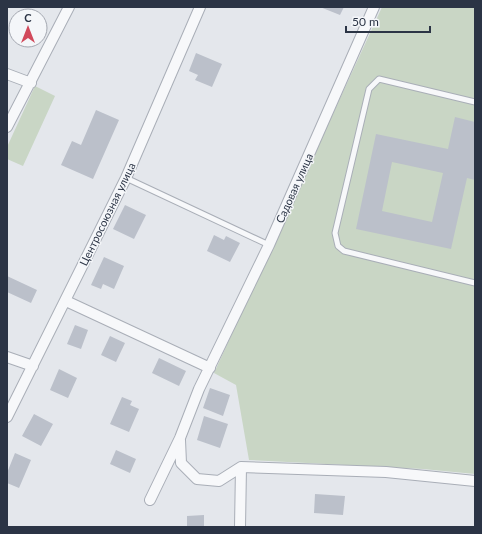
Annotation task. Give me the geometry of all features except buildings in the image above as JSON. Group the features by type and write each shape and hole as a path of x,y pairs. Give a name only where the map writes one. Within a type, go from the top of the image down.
{"street":[{"path":"7,127 69,7"},
{"name":"Центросоюзная улица","path":"7,417 126,178 200,7"},
{"name":"Садовая улица","path":"150,500 180,438 210,368 269,245 374,7"},
{"path":"7,74 31,83"},
{"path":"66,300 210,368"},
{"path":"7,357 33,366"},
{"path":"180,438 181,463 197,479 219,481 240,467 386,472 475,481"},
{"path":"240,467 240,527"}],"lane":[{"path":"475,102 379,79 370,89 335,233 338,246 344,251 475,283"},
{"path":"126,178 269,245"}],"green space":[{"path":"382,7 475,7 475,474 423,469 249,460 236,385 214,373"},
{"path":"35,86 55,96 23,166 7,159 7,147"}]}
